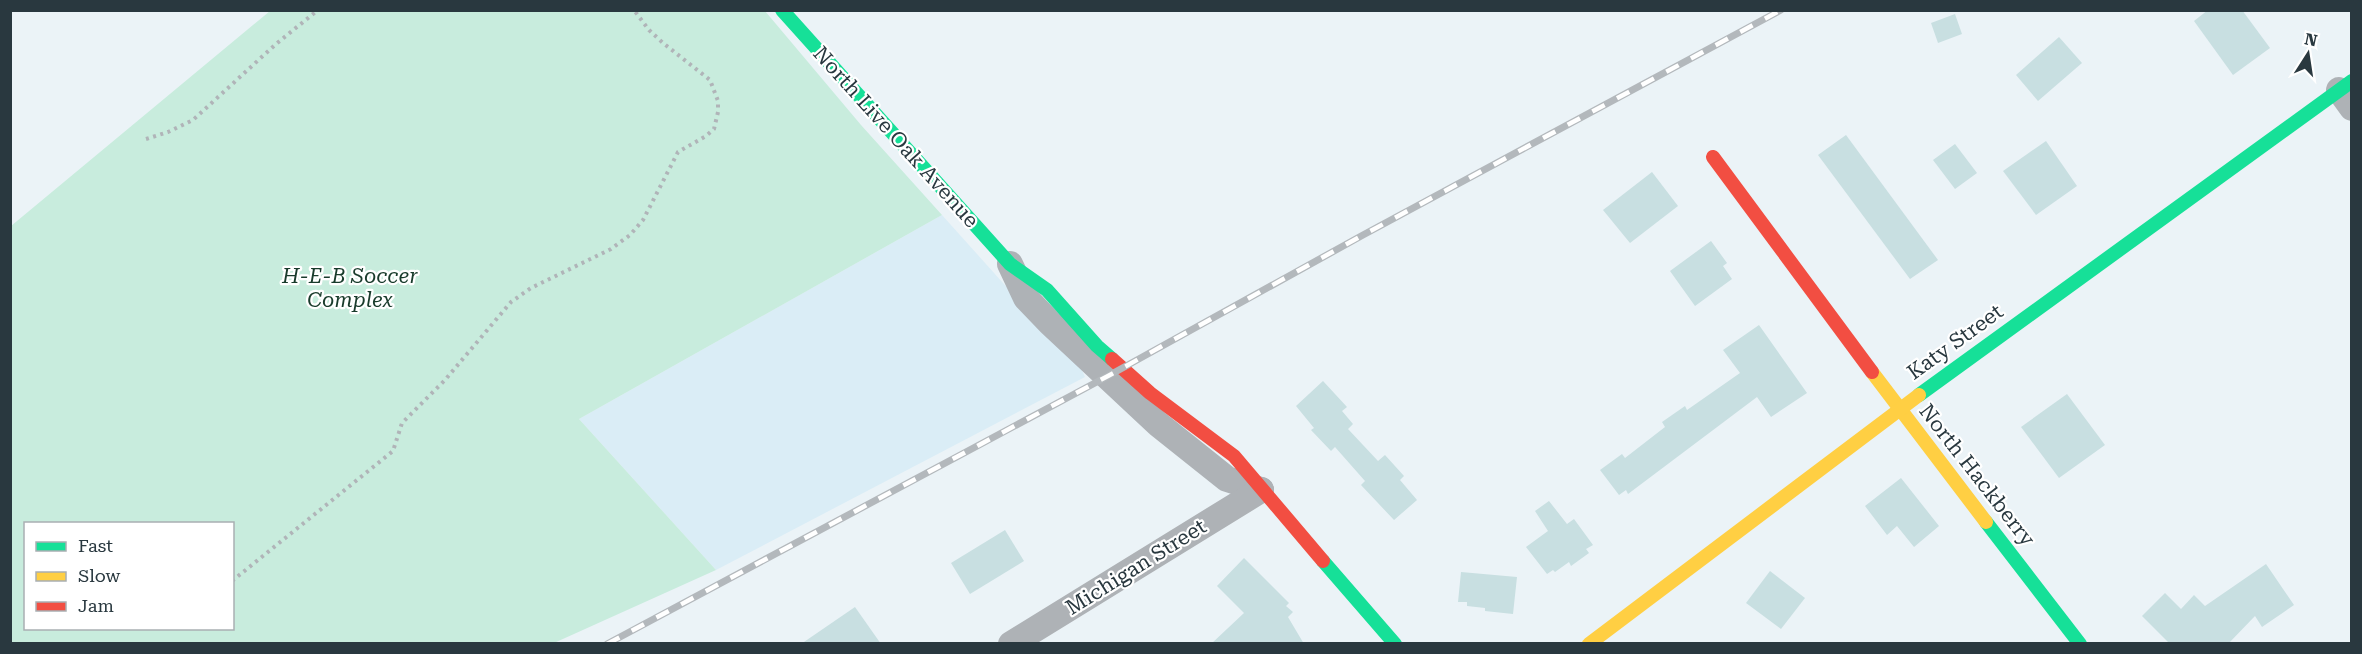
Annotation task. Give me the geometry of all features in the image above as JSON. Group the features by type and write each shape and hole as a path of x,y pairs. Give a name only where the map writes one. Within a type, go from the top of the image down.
{"street":[{"name":"North Live Oak Avenue","path":"782,10 1010,264 1026,298 1158,424 1227,478 1261,489"},
{"name":"Katy Street","path":"1588,644 1899,409 2347,93"},
{"name":"North Hackberry","path":"1713,157 1899,409 2080,644"},
{"name":"Michigan Street","path":"1011,644 1261,489"},
{"path":"1261,489 1395,644"}],"path":[{"path":"146,139 193,120 276,44 318,10"},
{"path":"234,579 393,451 402,423 445,380 517,297 610,249 630,235 643,220 678,152 714,129 718,101 710,81 649,30 634,10"}],"shaded area":[{"path":"942,215 1047,332 1078,361 1085,377 716,570 579,419"}],"green space":[{"name":"H-E-B Soccer Complex","path":"270,11 765,11 861,125 942,215 579,419 716,570 554,643 11,644 11,226"}],"building":[{"path":"2208,10 2242,10 2270,48 2233,75 2194,21"},
{"path":"1955,14 1962,34 1938,43 1931,23"},
{"path":"2059,37 2082,63 2038,101 2016,75"},
{"path":"1846,135 1938,260 1910,279 1818,155"},
{"path":"2046,141 2077,186 2036,215 2003,171"},
{"path":"1955,144 1977,173 1955,189 1933,160"},
{"path":"1652,172 1678,206 1630,243 1603,210"},
{"path":"1711,241 1727,263 1723,266 1732,279 1695,306 1670,271"},
{"path":"1759,325 1807,393 1771,417 1757,397 1628,494 1626,490 1619,495 1600,470 1622,454 1625,458 1665,427 1662,422 1685,406 1687,410 1740,373 1723,350"},
{"path":"1323,381 1347,407 1342,411 1353,424 1348,429 1378,461 1385,455 1404,476 1400,480 1417,500 1394,520 1361,485 1365,481 1335,447 1331,451 1311,430 1314,428 1296,406"},
{"path":"2067,394 2105,445 2059,478 2021,427"},
{"path":"1901,478 1939,526 1914,547 1897,526 1887,535 1865,506"},
{"path":"1549,501 1567,524 1574,519 1593,545 1586,549 1589,553 1571,566 1569,562 1555,572 1553,570 1547,574 1526,547 1548,531 1535,511"},
{"path":"1005,530 1024,561 970,594 951,563"},
{"path":"1244,558 1289,603 1286,606 1293,612 1288,617 1304,644 1211,644 1244,613 1217,586"},
{"path":"2266,564 2294,605 2262,627 2255,616 2228,644 2170,644 2142,616 2165,593 2181,609 2194,595 2205,606"},
{"path":"1770,571 1805,598 1781,629 1746,603"},
{"path":"1461,572 1517,577 1513,614 1485,611 1485,608 1467,606 1467,602 1458,602"},
{"path":"855,607 881,644 801,644"}],"railway":[{"path":"607,644 1108,376 1363,235 1781,10"}],"traffic: fast":[{"path":"782,10 1010,264 1047,290 1097,346 1112,359"},
{"path":"1919,395 2352,81"},
{"path":"1986,522 2080,644"},
{"path":"1323,561 1395,644"}],"traffic: slow":[{"path":"1872,372 1986,522"},
{"path":"1589,644 1919,395"}],"traffic: jam":[{"path":"1713,157 1872,372"},
{"path":"1112,359 1150,393 1234,456 1323,561"}]}
